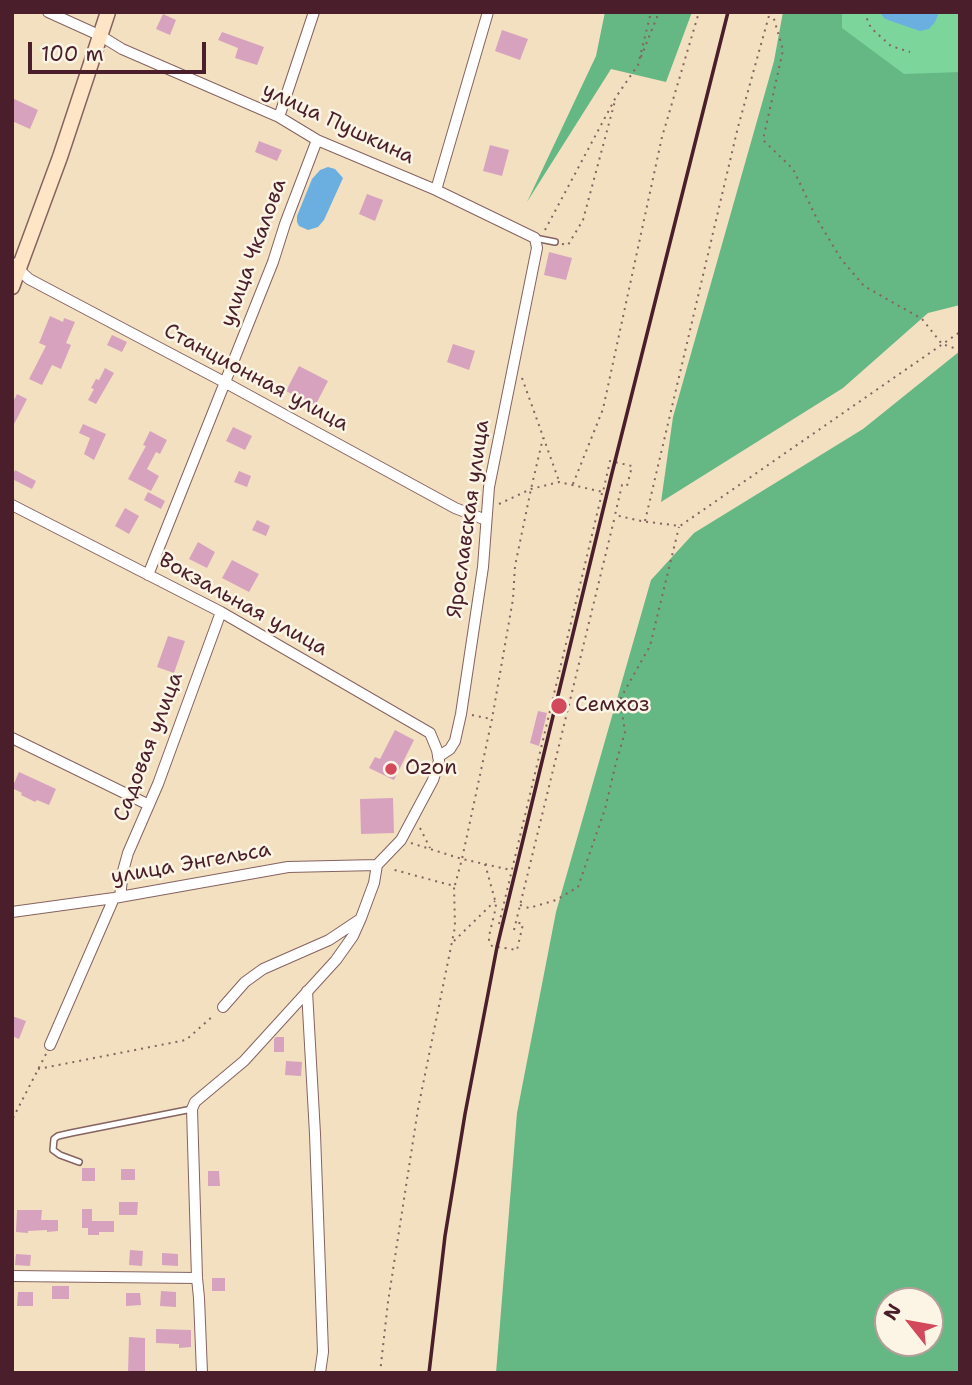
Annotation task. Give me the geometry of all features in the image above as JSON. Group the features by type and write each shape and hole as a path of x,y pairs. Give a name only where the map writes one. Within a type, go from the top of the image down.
{"main road":[{"path":"12,287 16,266 108,12"}],"street":[{"name":"улица Пушкина","path":"48,12 101,36 122,49 279,117 317,140 436,190 535,238"},
{"path":"279,117 314,12"},
{"path":"436,190 488,12"},
{"name":"улица Чкалова","path":"148,575 274,261 317,140"},
{"name":"Ярославская улица","path":"377,865 401,840 433,780 438,757 456,741 483,566 491,474 537,248 535,238"},
{"name":"Станционная улица","path":"16,266 29,279 455,508 486,517"},
{"name":"Вокзальная улица","path":"12,505 221,612 430,733 438,757"},
{"name":"Садовая улица","path":"50,1045 117,897 128,853 149,805 221,612"},
{"path":"12,738 149,805"},
{"path":"202,1373 192,1109 195,1102 244,1061 337,960 361,918 374,883 377,865"},
{"name":"улица Энгельса","path":"12,912 288,867 377,865"},
{"path":"223,1007 245,982 263,969 329,940 361,918"},
{"path":"307,992 316,1133 323,1352 320,1373"},
{"path":"12,1276 197,1278"}],"lane":[{"path":"535,238 555,242"},
{"path":"79,1162 53,1150 54,1139 106,1125 192,1109"}],"path":[{"path":"638,65 651,12"},
{"path":"535,238 545,229 616,97 638,65 659,12"},
{"path":"572,485 603,409 662,137 699,12"},
{"path":"771,12 783,50 763,140 793,169 817,219 841,259 864,286 922,319 942,344 960,349"},
{"path":"645,522 734,140 771,12"},
{"path":"864,12 871,28 891,47 910,52"},
{"path":"555,242 568,245 583,220 616,97"},
{"path":"520,905 529,908 556,900 579,887 605,809 625,732 620,699 650,646 680,526 960,332"},
{"path":"523,380 559,482"},
{"path":"380,1373 388,1302 418,1109 452,943 454,886 492,719 513,599 515,566 543,438"},
{"path":"499,924 610,461 632,466 627,486 622,485 514,930"},
{"path":"486,517 495,505 531,489 559,482 603,492"},
{"path":"615,514 645,522 680,526"},
{"path":"461,714 492,719"},
{"path":"414,816 430,849"},
{"path":"401,840 462,859 512,870"},
{"path":"485,864 496,906 489,936 492,946 517,950 523,924 516,922"},
{"path":"377,865 454,886"},
{"path":"452,943 495,900"},
{"path":"38,1069 186,1040 223,1007"},
{"path":"12,1119 50,1045"}],"green space":[{"path":"605,12 692,12 666,82 611,69 527,202 596,56"},
{"path":"783,12 842,12 842,28 904,74 960,72 960,305 928,313 843,388 661,502 673,417 774,61"},
{"path":"818,12 960,12 960,93 919,110"},
{"path":"960,351 960,1373 496,1373 517,1113 556,912 651,580 694,533 863,429"}],"water":[{"path":"880,12 939,12 929,29 920,31 888,20"},
{"path":"328,167 335,169 343,178 324,220 318,227 308,230 299,226 297,216 312,179 320,170"}],"building":[{"path":"163,14 176,20 170,35 156,29"},
{"path":"502,30 528,39 520,60 495,51"},
{"path":"222,32 264,47 257,65 235,58 238,48 218,40"},
{"path":"12,98 38,110 30,129 12,121"},
{"path":"259,141 282,150 277,161 255,152"},
{"path":"490,145 509,150 502,176 483,171"},
{"path":"367,194 383,200 375,221 359,214"},
{"path":"549,252 572,258 566,280 544,275"},
{"path":"50,316 63,322 64,318 75,322 66,343 71,345 61,369 52,365 42,385 29,379 46,346 39,343"},
{"path":"112,335 127,342 122,352 107,345"},
{"path":"453,344 475,351 469,370 447,362"},
{"path":"299,366 328,381 315,406 286,391"},
{"path":"105,368 114,373 96,404 88,400 94,389 91,388"},
{"path":"17,394 27,399 12,428 12,404"},
{"path":"83,424 106,434 94,460 84,454 90,438 79,433"},
{"path":"233,427 252,436 245,450 226,441"},
{"path":"150,431 167,440 160,454 156,452 147,469 159,476 151,491 128,479 146,446 143,445"},
{"path":"15,470 36,481 32,489 12,479"},
{"path":"239,471 251,476 247,487 234,482"},
{"path":"148,492 165,501 161,509 144,500"},
{"path":"125,508 139,516 129,534 115,526"},
{"path":"257,520 270,526 266,536 252,530"},
{"path":"198,542 215,552 207,568 189,559"},
{"path":"232,560 259,574 249,592 222,578"},
{"path":"168,636 185,641 174,673 157,667"},
{"path":"538,711 547,713 539,746 530,743"},
{"path":"395,730 414,740 394,780 369,768 375,757 380,759"},
{"path":"19,772 56,789 49,805 37,800 35,802 12,788"},
{"path":"393,798 394,833 361,834 360,799"},
{"path":"12,1016 26,1021 19,1039 12,1036"},
{"path":"276,1037 284,1037 284,1052 274,1052"},
{"path":"286,1061 302,1062 301,1076 285,1075"},
{"path":"82,1168 95,1168 95,1181 82,1181"},
{"path":"121,1169 135,1169 135,1180 121,1180"},
{"path":"208,1171 219,1171 220,1186 208,1186"},
{"path":"119,1202 138,1202 137,1215 119,1215"},
{"path":"82,1209 92,1209 92,1221 114,1221 114,1232 88,1235 88,1228 82,1228"},
{"path":"17,1210 42,1210 41,1220 58,1220 58,1231 16,1232"},
{"path":"130,1250 143,1251 142,1266 129,1265"},
{"path":"162,1253 178,1254 178,1266 162,1265"},
{"path":"16,1254 31,1255 30,1266 15,1265"},
{"path":"212,1278 225,1278 225,1291 212,1291"},
{"path":"52,1286 69,1286 69,1299 52,1299"},
{"path":"161,1291 176,1292 176,1307 160,1306"},
{"path":"18,1292 33,1292 33,1306 17,1306"},
{"path":"126,1293 140,1293 141,1305 126,1306"},
{"path":"156,1329 191,1330 191,1347 179,1348 179,1344 156,1343"},
{"path":"129,1337 145,1338 145,1373 128,1373"}],"railway":[{"path":"429,1373 445,1236 497,947 728,12"}],"place":[{"name":"Семхоз","path":"559,706"},
{"name":"Ozon","path":"391,769"}]}
